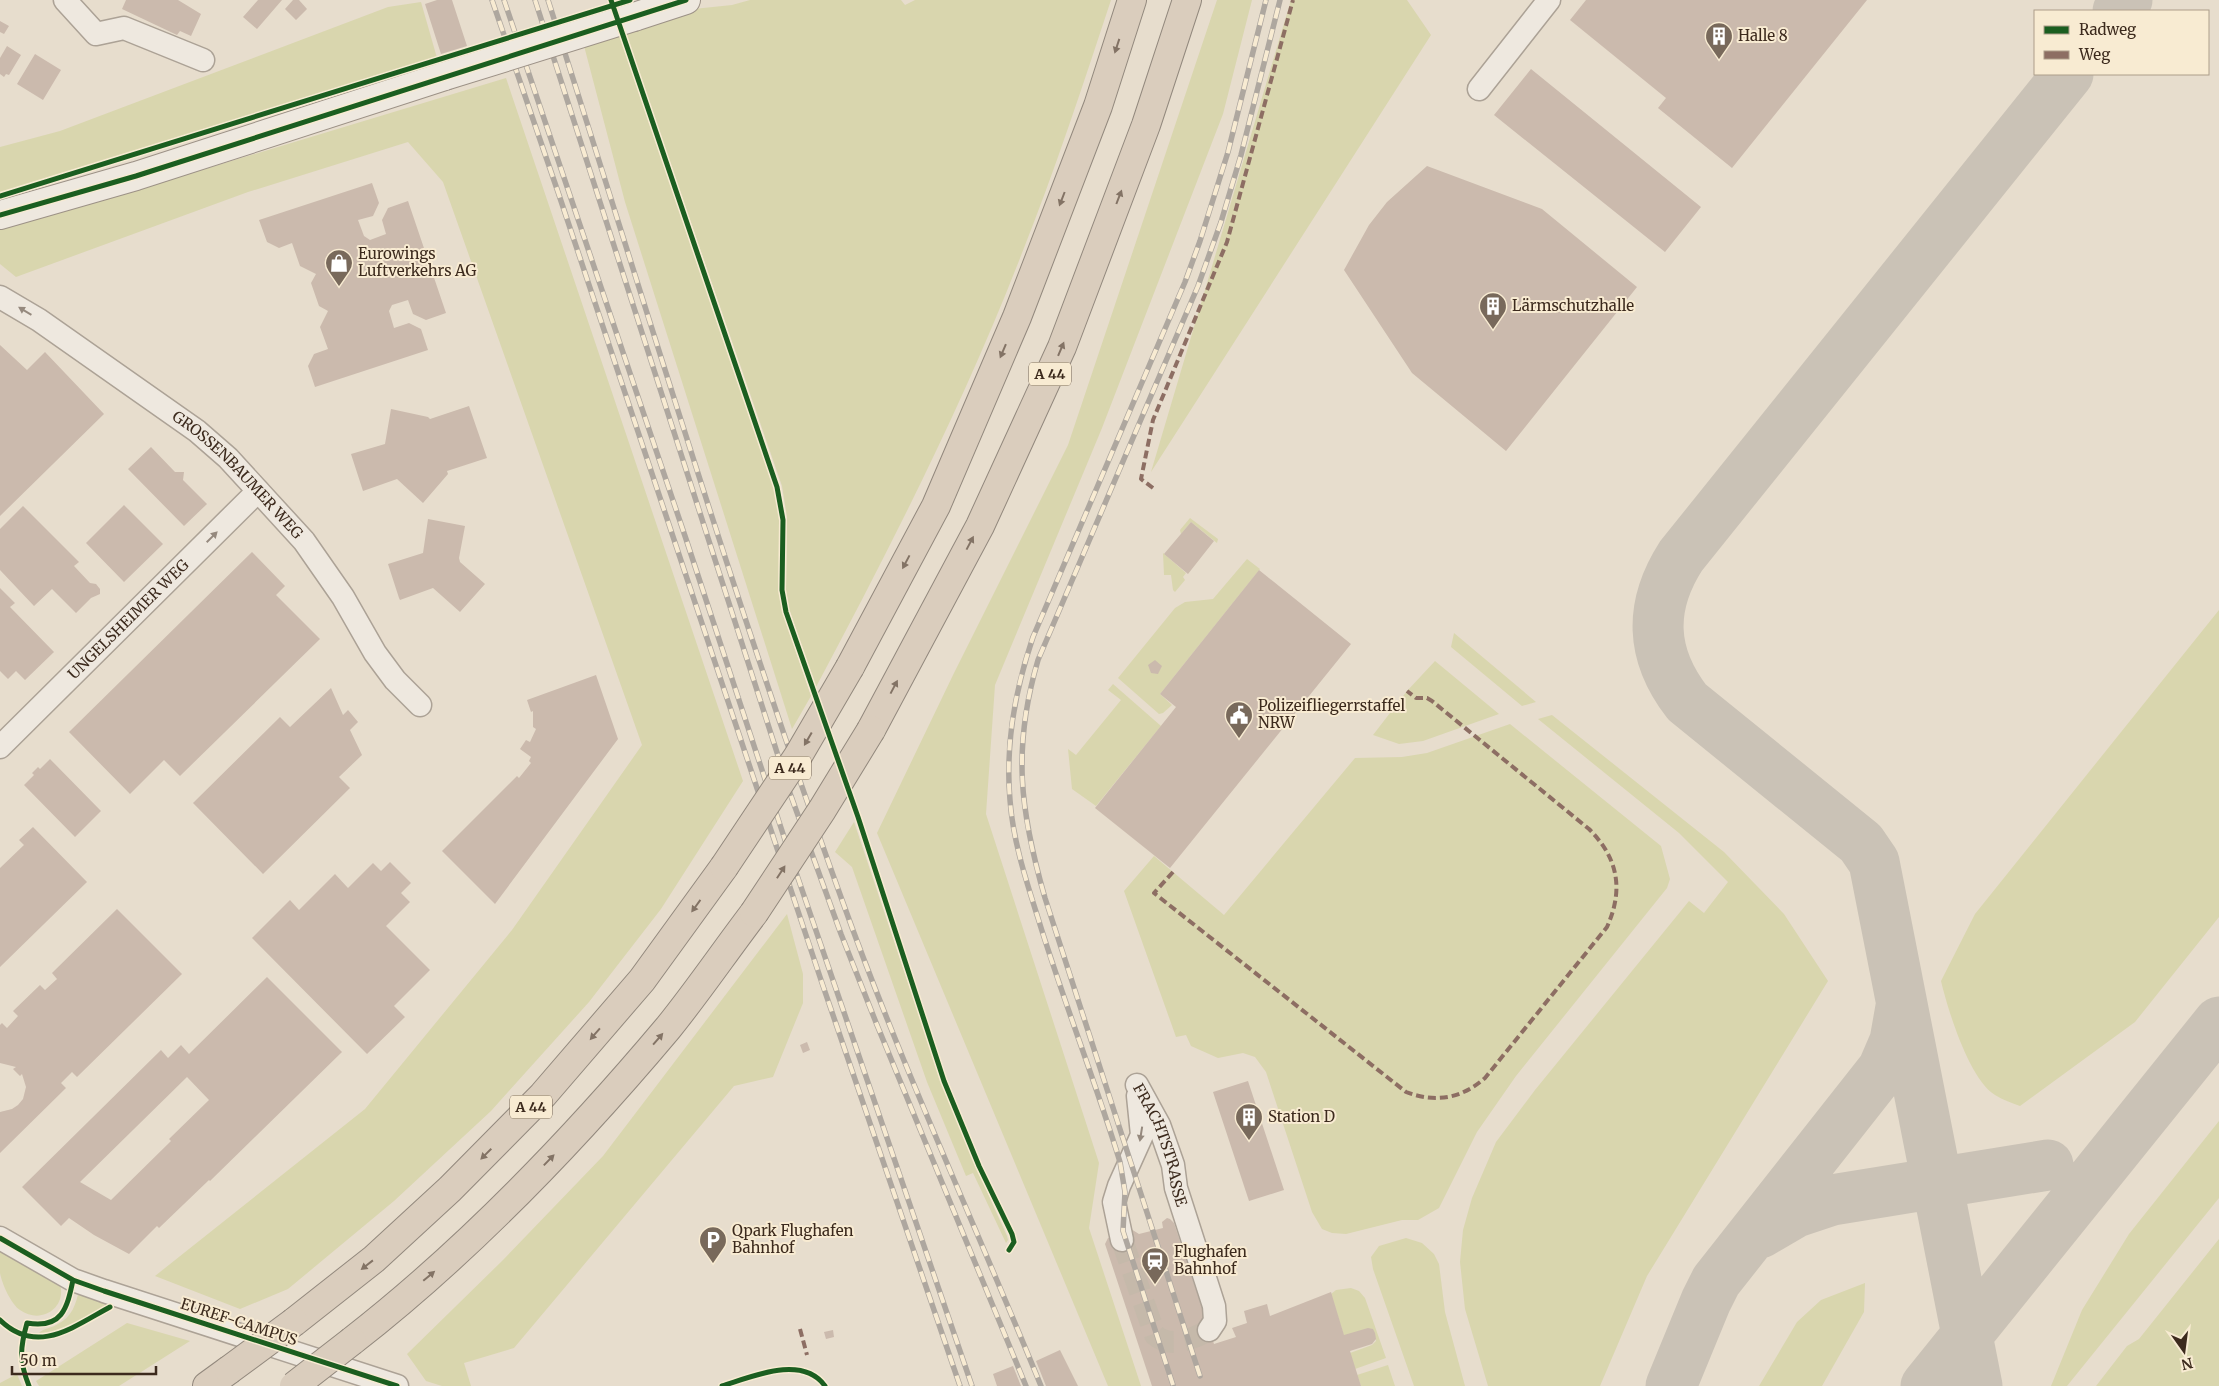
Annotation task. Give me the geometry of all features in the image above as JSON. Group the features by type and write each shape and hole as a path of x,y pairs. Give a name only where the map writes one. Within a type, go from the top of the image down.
{"highway":[{"name":"A 44","path":"207,1386 374,1260 450,1189 543,1095 642,980 724,867 798,756 850,667 936,506 1017,317 1098,106 1132,0"},
{"name":"A 44","path":"294,1386 352,1341 436,1270 503,1207 587,1121 669,1026 754,913 822,810 871,730 980,526 1062,348 1146,125 1187,0"}],"street":[{"path":"65,0 96,34 124,28 203,60"},
{"path":"0,215 136,176 686,0"},
{"path":"1479,89 1549,0"},
{"name":"GROSSENBAUMER WEG","path":"1,298 47,326 197,431 228,458 304,541 343,597 375,654 395,680 420,705"},
{"name":"UNGELSHEIMER WEG","path":"0,746 258,491"},
{"name":"FRACHTSTRASSE","path":"1122,1240 1114,1202 1119,1186 1142,1135 1137,1086 1159,1125 1173,1165 1176,1188 1214,1306 1214,1321 1209,1330"},
{"name":"EUREF-CAMPUS","path":"0,1238 73,1280 397,1386"}],"shaded area":[{"path":"750,0 901,0 905,5 915,0 1111,0 1046,190 1000,309 951,419 899,527 816,687 789,609 786,590 787,517 782,486 624,29 684,10 732,5"},
{"path":"1217,0 1252,0 1223,114 1102,428 995,685 986,814 1099,1163 1089,1228 1141,1386 1108,1386 877,833 954,673 1068,445"},
{"path":"1291,0 1407,0 1431,35 1151,472"},
{"path":"421,2 437,58 0,195 0,147 60,131 388,7"},
{"path":"619,30 775,487 780,518 779,590 782,610 811,696 792,729 625,202 583,42"},
{"path":"506,78 743,781 661,909 589,1002 491,1111 394,1201 288,1289 240,1309 155,1276 365,1109 512,930 642,745 443,182 408,142 248,192 16,277 0,264 0,228 139,189"},
{"path":"1190,518 1218,539 1217,543 1191,522 1181,534 1180,530"},
{"path":"1163,553 1186,573 1183,577 1185,580 1175,592 1171,575 1164,575"},
{"path":"1247,559 1260,569 1160,694 1172,705 1159,714 1118,678 1175,608 1185,602 1213,599"},
{"path":"2219,610 2219,917 2135,1022 2020,1106 2004,1100 1986,1087 1968,1060 1954,1026 1941,981 1975,914"},
{"path":"1454,633 1536,702 1522,706 1451,647"},
{"path":"1435,661 1499,714 1423,741 1399,744 1373,735 1407,691"},
{"path":"1113,684 1161,726 1096,806 1072,789 1068,749 1076,755 1121,700 1108,690"},
{"path":"1552,715 1724,852 1784,914 1828,981 1647,1276 1600,1386 1488,1386 1465,1309 1460,1262 1463,1230 1472,1198 1496,1142 1535,1090 1689,901 1704,913 1728,882 1679,833 1538,719"},
{"path":"1510,724 1661,846 1670,879 1667,888 1516,1076 1477,1132 1439,1208 1418,1220 1402,1220 1346,1234 1332,1233 1322,1229 1312,1212 1266,1072 1255,1057 1243,1053 1218,1058 1191,1046 1186,1035 1176,1037 1124,891 1154,856 1224,915 1355,758 1402,757 1427,753"},
{"path":"854,822 925,1031 964,1134 1007,1236 1008,1240 1006,1243 973,1173 966,1176 927,1082 852,867 835,852"},
{"path":"787,914 803,974 803,1003 773,1077 734,1086 514,1348 464,1363 471,1386 442,1386 426,1381 407,1354 502,1261 603,1156"},
{"path":"2219,1121 2219,1198 2067,1386 2051,1386 2082,1310 2129,1234"},
{"path":"1406,1238 1422,1243 1434,1254 1439,1264 1445,1312 1465,1386 1414,1386 1373,1269 1371,1257 1379,1246"},
{"path":"2219,1239 2219,1386 2096,1386 2127,1346 2139,1339"},
{"path":"0,1246 60,1284 60,1300 56,1307 44,1315 36,1316 20,1310 13,1303 0,1273"},
{"path":"1865,1283 1864,1312 1822,1386 1759,1386 1797,1322 1821,1300"},
{"path":"1351,1288 1359,1291 1365,1298 1386,1358 1355,1369 1350,1353 1372,1345 1376,1341 1373,1331 1344,1336 1331,1294 1336,1290"},
{"path":"79,1290 115,1302 56,1333 41,1336 39,1333 41,1331 67,1318 75,1305"},
{"path":"127,1323 190,1341 119,1386 39,1386 36,1381"},
{"path":"1388,1365 1395,1386 1361,1386 1357,1375"},
{"path":"17,1374 22,1386 0,1386 0,1383"}],"building":[{"path":"126,0 178,0 201,14 191,36 180,31 177,35 122,9"},
{"path":"258,0 282,0 257,29 243,17"},
{"path":"293,0 299,0 307,9 296,20 285,9"},
{"path":"437,0 452,0 467,46 441,54 425,4"},
{"name":"Halle 8","path":"1586,0 1867,0 1732,168 1658,108 1666,98 1570,20"},
{"path":"0,21 9,26 4,34 0,32"},
{"path":"7,46 21,55 9,75 6,74 4,77 0,74 0,58"},
{"path":"35,54 61,70 43,100 17,84"},
{"path":"1531,69 1701,207 1665,252 1494,115"},
{"name":"Lärmschutzhalle","path":"1427,166 1542,209 1637,287 1506,451 1412,373 1344,270 1369,225 1387,202"},
{"path":"372,183 379,203 373,216 358,220 364,236 370,240 386,234 382,220 388,208 408,201 446,313 426,320 413,314 408,300 392,305 389,311 394,328 409,323 421,329 428,350 315,387 308,366 314,354 328,349 320,327 328,311 319,306 311,283 316,274 300,266 292,243 279,248 267,242 259,220"},
{"path":"0,345 27,370 45,352 104,414 0,516"},
{"path":"469,406 487,458 447,471 448,474 423,503 397,479 363,491 351,454 385,444 391,409 430,419"},
{"path":"151,447 175,472 184,472 183,480 207,504 184,526 128,469"},
{"path":"124,505 163,544 124,582 86,543"},
{"path":"23,506 79,562 74,566 90,583 96,584 100,589 100,594 91,598 76,613 52,589 34,606 0,570 0,529"},
{"path":"428,519 465,526 459,558 460,562 485,584 460,612 433,588 400,600 399,598 388,564 423,553"},
{"path":"1191,522 1214,541 1188,574 1164,554"},
{"path":"252,552 285,586 276,595 320,639 180,776 164,760 130,794 69,732"},
{"path":"1259,570 1351,644 1170,868 1095,808 1176,707 1160,694"},
{"path":"0,588 15,603 10,607 54,652 25,680 16,671 8,679 0,671"},
{"path":"1155,660 1162,666 1158,674 1151,673 1148,665"},
{"path":"596,675 618,739 495,904 442,851 517,776 519,778 531,763 529,761 531,757 520,749 526,740 530,742 536,729 533,727 533,711 531,712 527,700"},
{"path":"331,688 343,715 348,710 358,722 350,730 362,755 339,777 350,788 263,874 193,803 280,717 290,727"},
{"path":"50,759 101,811 75,837 24,785 34,775 32,773 38,767 40,769"},
{"path":"33,827 87,882 0,967 0,868 24,845 19,840"},
{"path":"390,862 411,883 401,893 410,902 386,926 430,970 394,1006 405,1017 367,1054 252,938 290,900 299,910 335,874 348,888 373,863 381,871"},
{"path":"117,909 182,974 77,1077 72,1072 61,1083 66,1088 0,1153 0,1112 12,1109 18,1105 23,1099 26,1087 22,1074 20,1076 13,1069 16,1067 0,1063 0,1025 2,1023 7,1028 18,1016 13,1011 40,985 45,990 57,979 52,973"},
{"path":"267,977 342,1052 210,1181 159,1228 157,1226 129,1254 94,1235 69,1218 61,1226 22,1187 161,1050 168,1058 181,1045 189,1054","holes":["187,1077 209,1100 169,1139 171,1141 111,1200 80,1182"]},
{"path":"807,1042 810,1050 803,1053 800,1045"},
{"name":"Station D","path":"1248,1081 1284,1190 1249,1201 1213,1092"},
{"path":"1167,1218 1174,1223 1214,1344 1236,1337 1232,1328 1247,1323 1244,1311 1267,1304 1270,1316 1331,1292 1344,1335 1368,1328 1373,1329 1375,1333 1376,1339 1372,1344 1350,1351 1361,1386 1152,1386 1105,1244 1108,1238 1131,1229 1139,1234 1163,1228 1162,1222"},
{"path":"833,1330 834,1337 826,1339 824,1332"},
{"path":"1060,1350 1078,1386 1046,1386 1036,1361"},
{"path":"1013,1366 1021,1386 997,1386 993,1374"}],"taxiway":[{"path":"2119,10 2127,0"},
{"path":"1977,1386 1874,862 1861,843 1687,702 1675,684 1660,648 1659,612 1663,593 1681,556 2067,75"},
{"path":"1671,1386 1716,1281 1883,1069 1895,1041 1901,1007"},
{"path":"1926,1386 2219,1022"},
{"path":"1760,1233 1796,1212 1832,1200 2048,1165"}],"tunnel":[{"path":"1122,1240 1155,1335 1161,1339 1174,1342 1196,1337 1209,1330"}],"railway":[{"path":"492,0 822,983 960,1386"},
{"path":"504,0 686,539 787,846 972,1386"},
{"path":"535,0 791,796 841,934 877,1025 1026,1386"},
{"path":"548,0 727,564 842,900 913,1084 1041,1386"},
{"path":"1173,1385 1123,1231 1125,1192 1120,1162 1048,949 1021,860 1010,800 1010,738 1016,697 1033,637 1185,282 1200,241 1228,152 1266,0"},
{"path":"1200,1376 1045,898 1036,866 1025,808 1022,780 1022,751 1030,692 1038,660 1198,286 1221,222 1241,155 1280,0"}],"marked path":[{"path":"1153,488 1141,479 1153,420 1227,242 1293,0"},
{"path":"1173,872 1154,893 1406,1092 1437,1098 1457,1095 1476,1085 1485,1078 1607,927 1615,900 1615,875 1606,851 1589,829 1432,701 1427,698 1416,698 1407,691"},
{"path":"800,1329 807,1355"}],"cycle path":[{"path":"611,0 777,487 783,520 782,590 786,612 858,817 944,1081 979,1166 1012,1234 1014,1242 1009,1250"},
{"path":"0,196 630,0"},
{"path":"0,215 136,176 686,0"},
{"path":"0,1238 73,1280 397,1386"},
{"path":"29,1386 22,1362 23,1340 27,1323 48,1323 61,1315 68,1300 73,1280"},
{"path":"0,1320 14,1331 28,1336 41,1337 69,1329 110,1307"},
{"path":"722,1386 761,1374 790,1370 803,1371 815,1376 825,1386"}],"place":[{"name":"Halle 8","path":"1719,60"},
{"name":"Eurowings Luftverkehrs AG","path":"339,287"},
{"name":"Lärmschutzhalle","path":"1493,330"},
{"name":"Polizeifliegerrstaffel NRW","path":"1239,739"},
{"name":"Station D","path":"1249,1141"},
{"name":"Qpark Flughafen Bahnhof","path":"713,1264"},
{"name":"Flughafen Bahnhof","path":"1155,1285"}]}
